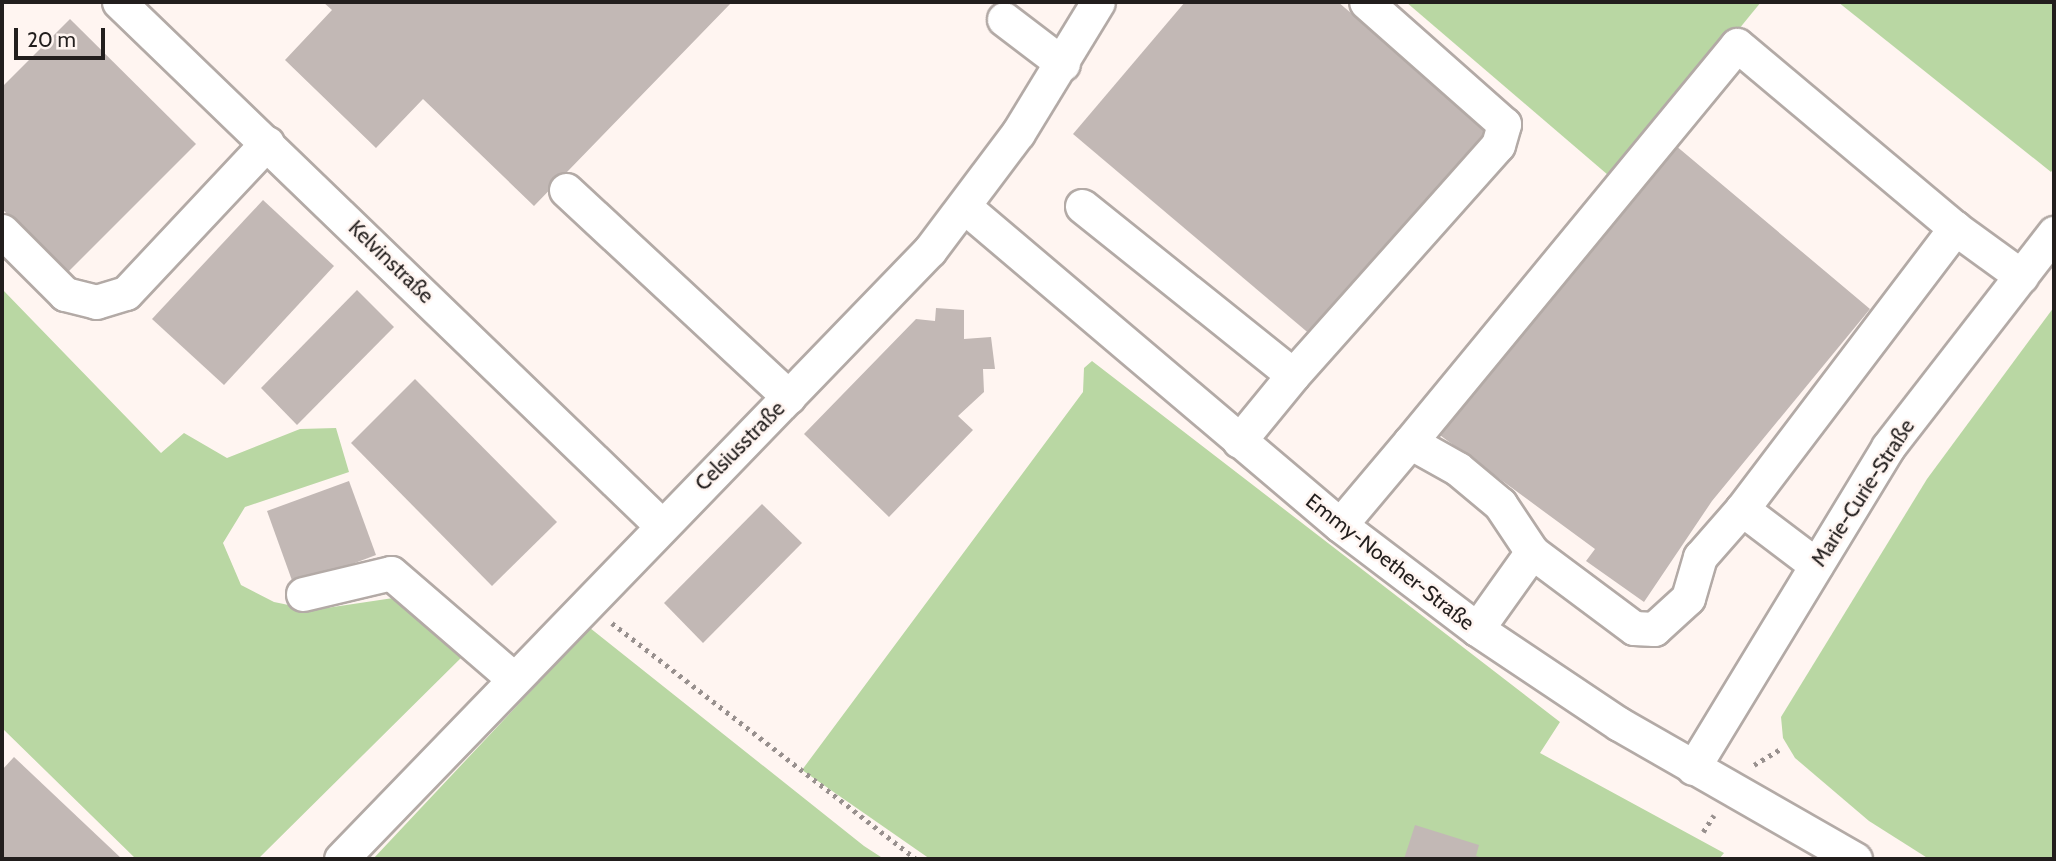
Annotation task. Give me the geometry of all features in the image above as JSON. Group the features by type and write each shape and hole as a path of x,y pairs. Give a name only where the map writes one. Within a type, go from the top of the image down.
{"street":[{"name":"Kelvinstraße","path":"119,2 661,525"},
{"name":"Celsiusstraße","path":"341,859 661,525 789,397 966,208 1063,64 1098,2"},
{"path":"1239,441 1293,375 1498,145 1504,124 1480,96 1366,2"},
{"path":"1004,19 1063,64"},
{"path":"1340,525 1737,45 1955,228 2021,276"},
{"path":"2,231 65,294 96,302 116,296 267,144"},
{"path":"566,190 789,397"},
{"path":"1082,206 1293,375"},
{"name":"Emmy-Noether-Straße","path":"966,208 1340,525 1478,629 1693,768 1855,859"},
{"path":"1410,442 1458,469 1500,504 1532,552 1634,628 1654,629 1688,598 1700,557 1742,509 1955,228"},
{"name":"Marie-Curie-Straße","path":"1693,768 1888,447 2054,233"},
{"path":"1742,509 1816,565"},
{"path":"1478,629 1532,552"},
{"path":"303,594 391,573 514,679"}],"path":[{"path":"587,603 916,859"}],"green space":[{"path":"1406,2 1761,2 1615,181"},
{"path":"1838,2 2054,2 2054,168 2051,172"},
{"path":"2,289 161,453 184,433 227,458 300,429 336,428 349,472 245,507 223,543 241,585 274,602 313,610 400,597 468,651 258,859 136,859 2,728"},
{"path":"2054,307 2054,859 1929,859 1869,821 1795,758 1783,738 1781,717 1927,479"},
{"path":"1092,361 1560,722 1540,753 1724,853 1719,859 930,859 802,770 1083,392 1084,368"},
{"path":"590,628 864,846 884,859 373,859"}],"building":[{"path":"323,2 732,2 534,206 423,99 376,148 285,60 332,10"},
{"path":"1185,2 1338,2 1488,129 1312,336 1073,134"},
{"path":"70,19 196,144 67,273 2,209 2,87"},
{"path":"1675,145 1870,309 1712,501 1644,602 1586,561 1595,549 1437,433"},
{"path":"263,200 334,266 224,385 152,319"},
{"path":"357,290 394,327 297,425 261,388"},
{"path":"936,308 964,310 964,339 991,337 995,369 983,369 984,392 958,416 973,430 889,517 804,434 916,319 935,321"},
{"path":"415,379 557,522 492,586 351,443"},
{"path":"349,481 376,555 294,586 267,511"},
{"path":"762,504 802,543 703,643 664,603"},
{"path":"14,757 122,859 2,859 2,770"},
{"path":"1415,825 1479,845 1476,856 1486,859 1404,859"}]}
